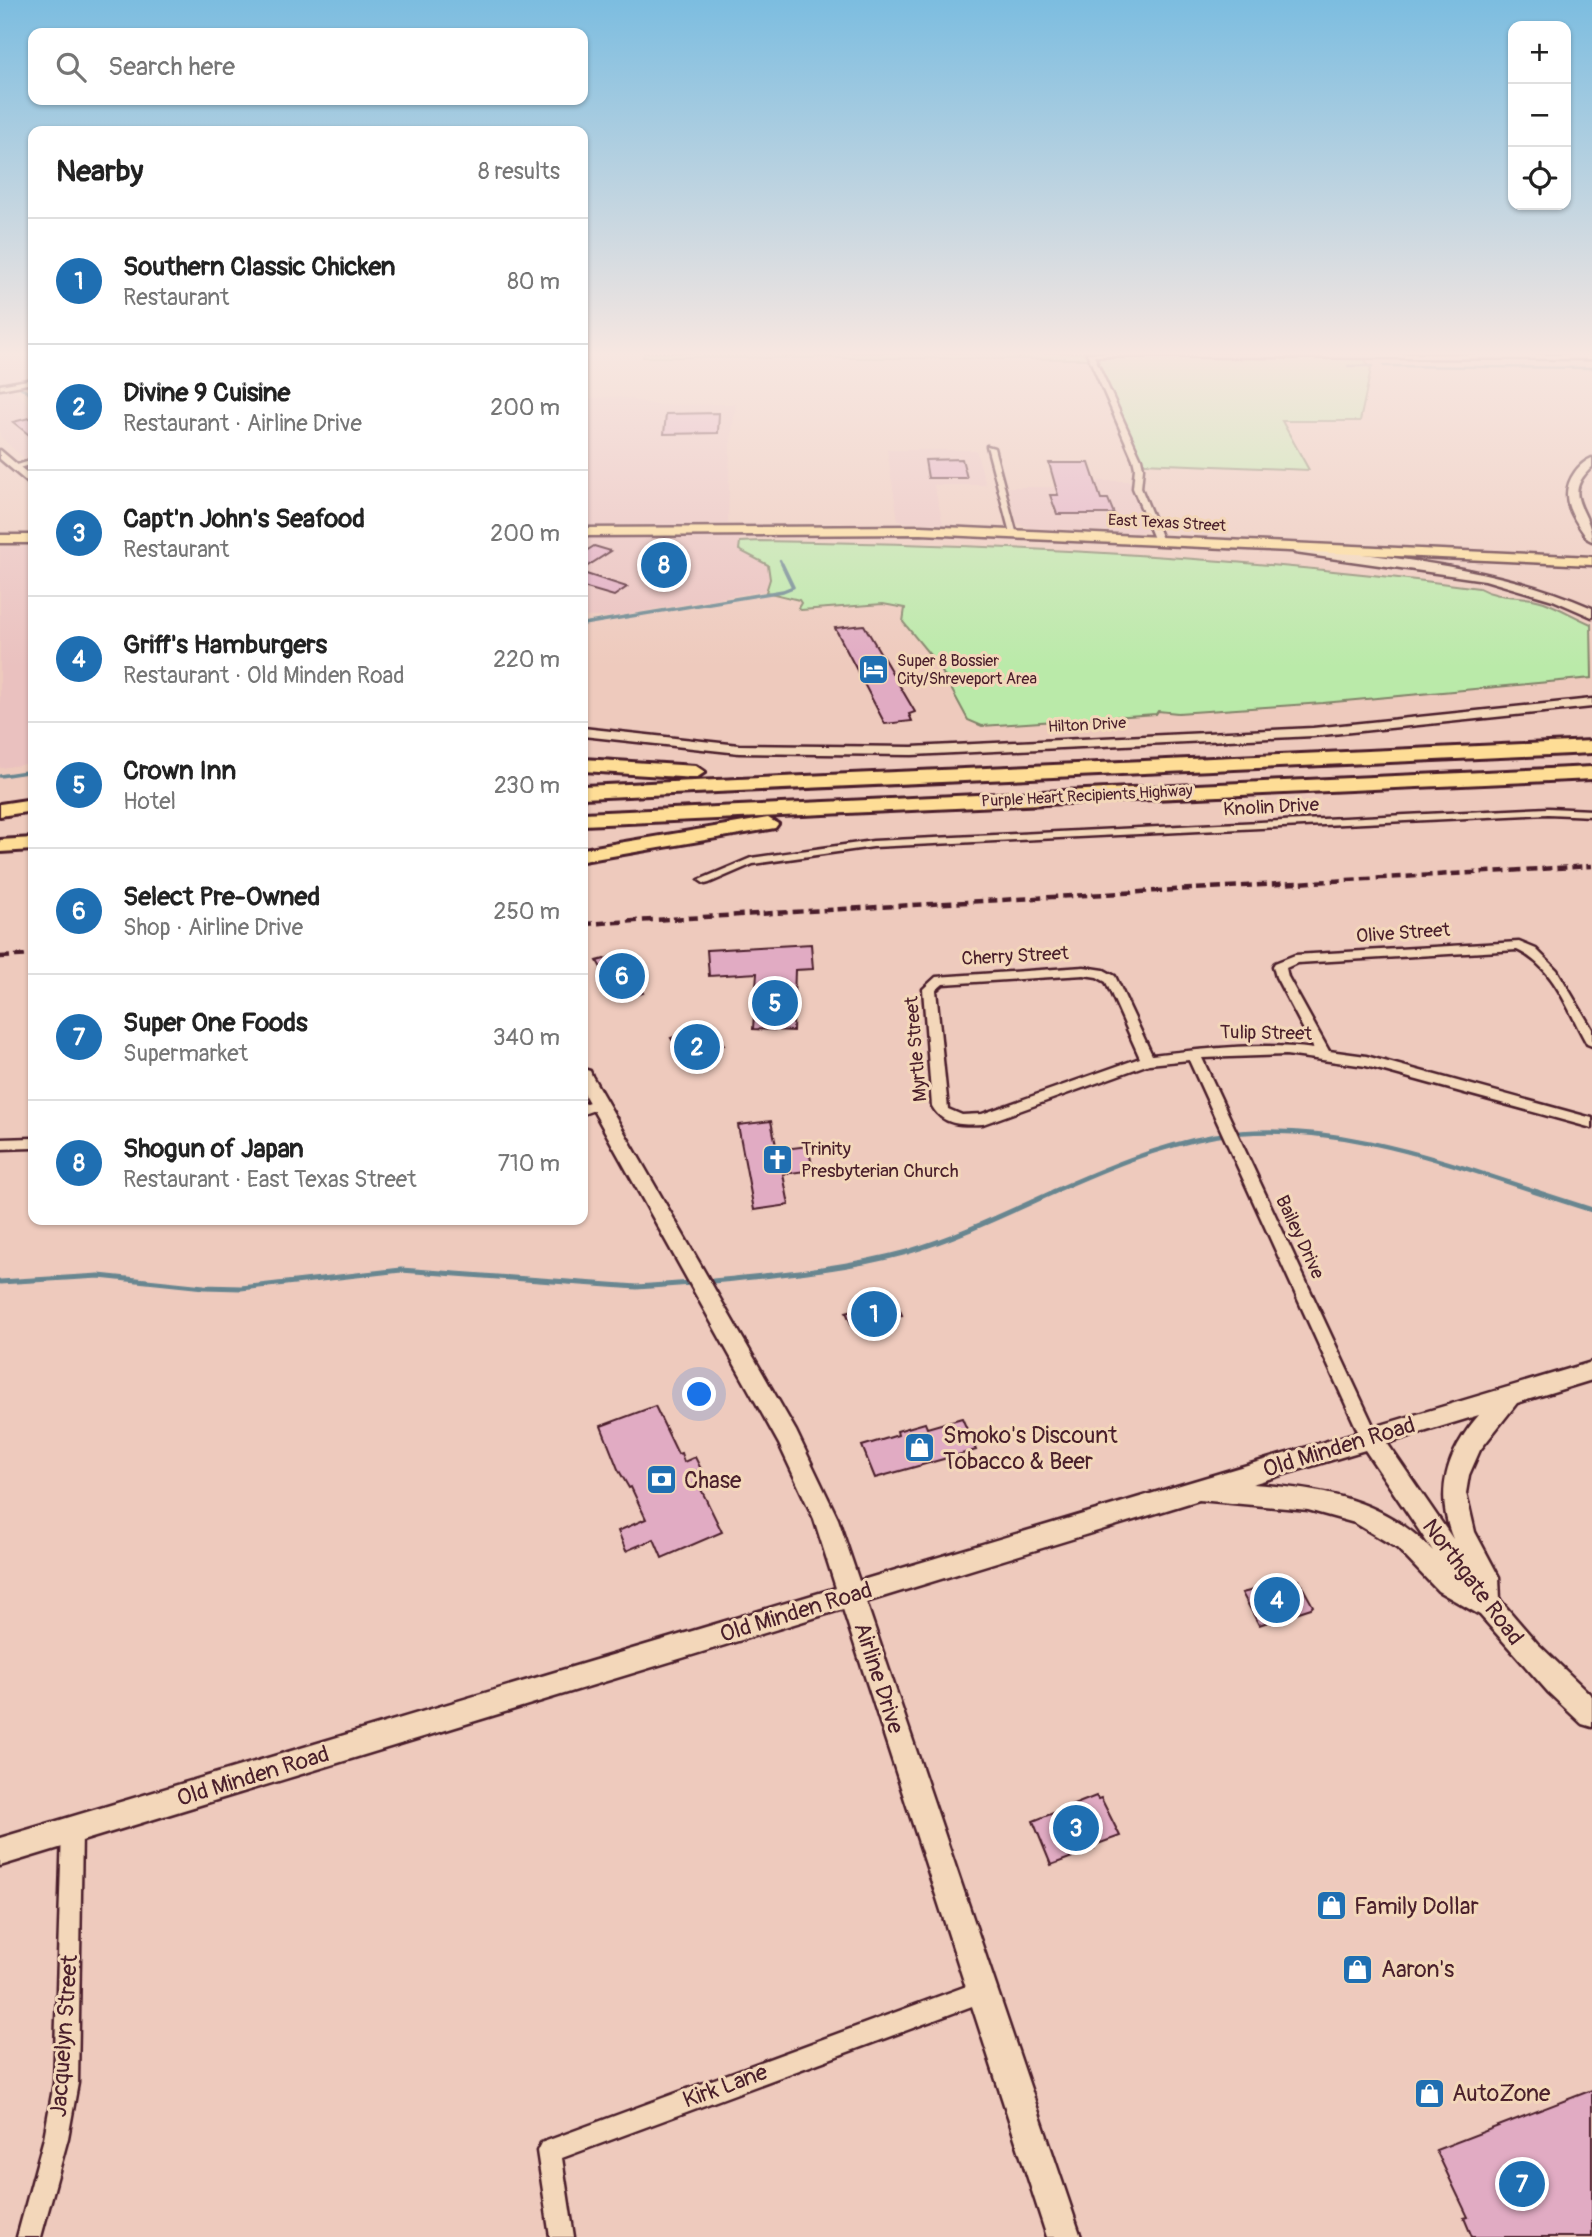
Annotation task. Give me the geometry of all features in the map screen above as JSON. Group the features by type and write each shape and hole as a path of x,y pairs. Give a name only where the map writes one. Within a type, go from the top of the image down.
{"highway":[{"name":"Purple Heart Recipients Highway","path":"588,792 1592,747"},
{"path":"588,765 743,775 885,778"},
{"name":"Purple Heart Recipients Highway","path":"588,819 1592,773"},
{"path":"588,854 826,815 992,800"},
{"path":"0,810 28,806"},
{"path":"0,820 28,818"},
{"path":"0,846 28,844"},
{"path":"0,853 28,854"}],"main road":[{"path":"5,457 28,479"},
{"path":"1592,461 1575,477 1570,492 1576,514 1592,537"},
{"name":"East Texas Street","path":"588,531 849,529 1014,533 1592,561"},
{"path":"5,539 28,534"},
{"path":"5,539 28,539"},
{"name":"East Texas Street","path":"1245,545 1496,569 1592,575"},
{"path":"1299,550 1486,576 1545,593 1592,613"},
{"name":"Hilton Drive","path":"588,733 739,749 912,751 1293,734 1592,703"},
{"name":"Airline Drive","path":"588,1095 710,1300 805,1471 826,1519 1064,2237"},
{"name":"Old Minden Road","path":"0,1852 1592,1370"},
{"path":"1488,1607 1486,1575 1459,1520 1455,1498 1456,1475 1460,1458 1471,1441 1510,1395"},
{"name":"Northgate Road","path":"1370,1438 1488,1607 1528,1655 1592,1714"},
{"path":"1194,1491 1308,1499 1362,1513 1406,1540 1447,1583 1488,1607"}],"street":[{"path":"993,457 1014,533"},
{"path":"1136,457 1139,468 1137,488 1159,541"},
{"path":"15,467 28,463"},
{"name":"Knolin Drive","path":"705,880 751,861 873,844 1534,812 1592,813"},
{"name":"Olive Street","path":"1324,1053 1282,977 1279,966 1295,959 1510,945 1530,949 1546,961 1592,1041"},
{"name":"Cherry Street","path":"933,983 967,978 1100,972 1114,983 1148,1060"},
{"name":"Myrtle Street","path":"933,983 928,995 938,1101 943,1113"},
{"name":"Tulip Street","path":"943,1113 961,1120 983,1119 1148,1060 1256,1049 1324,1053 1405,1071 1592,1122"},
{"name":"Bailey Drive","path":"1193,1054 1370,1438"},
{"path":"0,1144 28,1143"},
{"name":"Jacquelyn Street","path":"29,2237 56,2138 66,2082 72,1831"},
{"name":"Kirk Lane","path":"562,2237 549,2151 983,1991"}],"shaded area":[{"path":"588,457 730,457 728,524 588,526"},
{"path":"888,457 978,457 986,485 934,485 943,524 898,520"},
{"path":"1064,481 1131,481 1148,530 1137,533 1030,528 1017,523 1008,487 1065,487"},
{"path":"740,535 740,550 768,565 770,579 766,590 610,617 588,617 588,537"},
{"path":"28,546 28,764 0,768 0,547"}],"green space":[{"path":"1140,457 1302,457 1309,470 1142,463"},
{"path":"740,542 940,545 1120,554 1300,568 1479,588 1495,594 1544,602 1591,624 1592,678 1323,703 1178,713 1158,711 1156,714 982,726 968,720 939,666 903,622 905,608 883,604 801,610 798,608 801,603 799,600 766,592 770,579 768,565 739,550"}],"building":[{"path":"962,459 967,478 928,478 925,460"},
{"path":"1049,463 1089,463 1101,499 1108,499 1114,514 1057,514 1050,495 1058,495"},
{"path":"594,546 611,551 588,566 588,550"},
{"path":"650,554 681,554 678,576 646,576"},
{"path":"588,575 627,587 614,596 588,588"},
{"name":"Super 8 Bossier City/Shreveport Area","path":"864,625 915,712 909,714 912,721 885,724 835,628"},
{"path":"811,944 813,969 795,970 793,1031 753,1029 757,973 709,976 707,950"},
{"path":"620,955 643,993 620,1000 597,961"},
{"path":"699,1028 704,1036 716,1032 724,1045 712,1049 716,1055 688,1064 671,1038"},
{"name":"Trinity Presbyterian Church","path":"771,1121 777,1150 808,1146 813,1170 783,1174 789,1205 754,1210 738,1125"},
{"path":"895,1299 902,1315 892,1318 895,1323 869,1330 866,1325 853,1328 846,1312"},
{"name":"Chase","path":"655,1406 684,1462 695,1457 701,1469 693,1473 722,1532 662,1558 654,1539 626,1551 618,1531 646,1519 631,1487 629,1488 618,1469 601,1426"},
{"path":"962,1418 976,1450 875,1478 862,1446 925,1423 927,1428"},
{"path":"1290,1575 1292,1579 1298,1579 1313,1606 1259,1625 1242,1593 1262,1588 1260,1584"},
{"path":"1096,1796 1101,1798 1120,1836 1051,1865 1033,1821"},
{"path":"1592,2090 1592,2237 1472,2237 1464,2218 1468,2217 1436,2150"}],"waterway":[{"path":"780,560 782,564"},
{"path":"588,623 783,591 793,587 782,564"},
{"path":"0,776 28,772"},
{"path":"1052,1192 1151,1152 1193,1140 1255,1132 1297,1132 1379,1144 1538,1192"},
{"path":"704,1282 832,1268 907,1252 964,1232 1056,1191"},
{"path":"1533,1191 1592,1210"},
{"path":"0,1282 99,1276 204,1287 241,1288 401,1270 637,1287 692,1283"}],"railway":[{"path":"588,924 1592,866"},
{"path":"0,957 28,955"}],"place":[{"name":"Shogun of Japan","path":"664,565"},
{"name":"Super 8 Bossier City/Shreveport Area","path":"874,670"},
{"name":"Select Pre-Owned","path":"622,976"},
{"name":"Crown Inn","path":"775,1003"},
{"name":"Divine 9 Cuisine","path":"697,1047"},
{"name":"Trinity Presbyterian Church","path":"778,1160"},
{"name":"Southern Classic Chicken","path":"874,1314"},
{"name":"Smoko's Discount Tobacco & Beer","path":"920,1448"},
{"name":"Chase","path":"661,1480"},
{"name":"Griff's Hamburgers","path":"1277,1600"},
{"name":"Capt'n John's Seafood","path":"1076,1828"},
{"name":"Family Dollar","path":"1331,1906"},
{"name":"Aaron's","path":"1358,1969"},
{"name":"AutoZone","path":"1429,2093"},
{"name":"Super One Foods","path":"1522,2184"}]}
